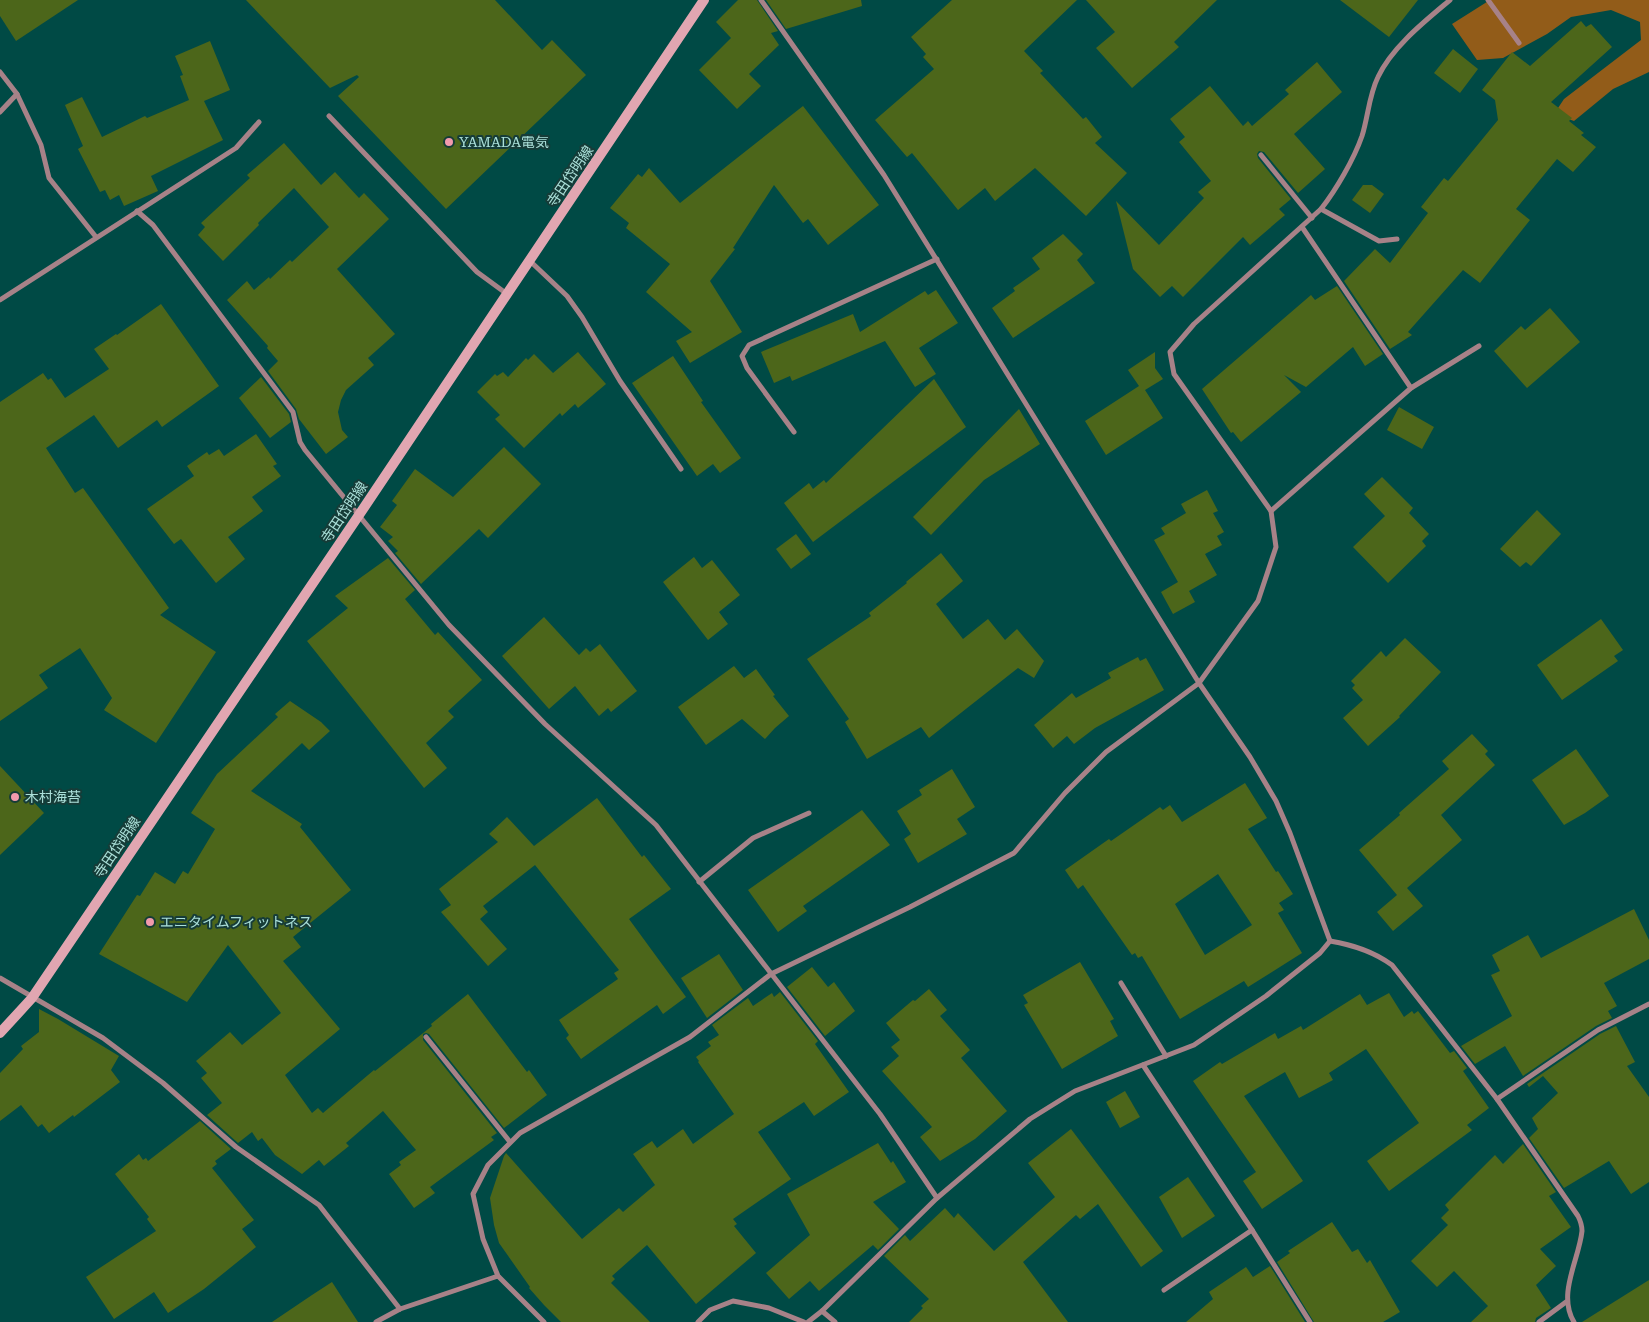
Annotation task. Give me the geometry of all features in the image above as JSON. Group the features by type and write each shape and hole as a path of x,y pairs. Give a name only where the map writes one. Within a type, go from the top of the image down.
{"main road":[{"name":"寺田岱明線","path":"0,1034 32,998 704,0"}],"street":[{"path":"760,0 884,175 1199,683 1250,757 1276,801 1290,833 1330,941"},
{"path":"544,1322 498,1276 483,1239 473,1194 488,1165 510,1142 520,1133 690,1037 771,974 910,907 1014,853 1065,793 1106,752 1199,683 1258,601 1276,547 1271,511 1174,374 1170,352 1194,324 1321,209 1336,190 1361,138 1377,78 1385,64 1413,31 1450,0"},
{"path":"1488,0 1519,43"},
{"path":"0,72 17,94 41,145 49,178 96,237"},
{"path":"0,112 17,94"},
{"path":"329,116 477,272 507,294"},
{"path":"0,300 236,148 259,122"},
{"path":"1261,155 1312,218"},
{"path":"1321,209 1379,241 1397,239"},
{"path":"137,211 153,225 293,412 300,442 304,450 449,625 545,724 656,825 880,1114 937,1198"},
{"path":"1302,227 1411,388"},
{"path":"794,432 747,368 742,356 749,344 937,259"},
{"path":"529,261 567,296 620,381 682,469"},
{"path":"1271,511 1411,388 1479,346"},
{"path":"699,882 753,838 809,813"},
{"path":"808,1322 937,1198 1030,1119 1075,1091 1194,1044 1266,996 1320,953 1330,941"},
{"path":"1330,941 1345,943 1377,954 1392,965 1497,1099 1578,1216 1582,1229 1566,1302 1574,1322"},
{"path":"0,978 103,1038 163,1083 236,1146 320,1205 400,1309"},
{"path":"1121,983 1166,1056"},
{"path":"1497,1099 1598,1030 1649,1004"},
{"path":"426,1037 510,1142"},
{"path":"1142,1064 1252,1230 1310,1322"},
{"path":"1164,1290 1252,1230"},
{"path":"376,1322 400,1309 498,1276"},
{"path":"698,1322 710,1310 733,1301 769,1308 804,1322"},
{"path":"1539,1322 1566,1302"},
{"path":"822,1310 835,1322"}],"shaded area":[{"path":"1490,0 1649,0 1649,72 1613,89 1574,121 1554,114 1564,99 1641,40 1640,22 1611,10 1571,17 1547,34 1503,58 1477,60 1452,24"}],"building":[{"path":"0,0 78,0 16,41 0,16"},
{"name":"YAMADA電気","path":"246,0 495,0 542,50 552,40 586,75 446,209 338,96 359,77 357,75 330,88"},
{"path":"738,0 757,0 778,31 771,33 779,45 749,74 761,86 737,109 699,70 731,38 716,22"},
{"path":"766,0 861,0 862,6 786,29"},
{"path":"952,0 1077,0 1024,51 1043,71 1040,73 1083,119 1086,117 1102,137 1095,143 1127,173 1086,216 1035,168 995,201 985,188 958,210 912,153 907,157 875,120 934,69 923,57 926,54 911,37"},
{"path":"1086,0 1217,0 1174,42 1179,47 1132,88 1096,48 1115,32"},
{"path":"1340,0 1418,0 1389,37"},
{"path":"1581,21 1586,27 1591,24 1612,47 1551,102 1572,118 1569,121 1584,133 1581,135 1596,147 1573,172 1557,159 1516,209 1530,220 1480,283 1463,270 1408,332 1412,335 1390,349 1344,281 1375,249 1390,263 1428,213 1421,207 1444,178 1448,181 1498,120 1495,100 1482,90 1512,52 1530,66"},
{"path":"210,41 230,90 204,101 223,140 151,176 158,191 124,206 119,195 110,200 105,190 100,192 78,149 83,146 65,105 82,97 102,137 145,116 147,118 189,100 180,76 183,75 175,56"},
{"path":"1453,49 1478,69 1460,93 1434,73"},
{"path":"1317,62 1342,92 1294,134 1325,169 1298,193 1264,152 1259,151 1257,154 1258,158 1291,199 1279,209 1285,215 1250,245 1243,237 1183,297 1172,286 1160,297 1133,269 1116,201 1159,245 1204,198 1198,192 1211,181 1179,142 1185,137 1170,119 1210,86 1243,126 1248,121 1252,126 1289,94 1285,90"},
{"path":"803,106 879,205 828,245 808,219 803,223 774,185 733,248 735,249 710,281 742,332 690,363 676,341 692,332 646,292 670,264 626,228 629,223 610,208 638,174 642,177 649,168 680,203"},
{"path":"284,143 321,185 335,172 359,198 364,193 389,219 337,269 395,334 368,358 374,365 346,390 338,412 342,430 348,437 326,454 299,419 296,409 268,371 278,361 267,348 268,346 227,300 247,281 254,290 269,277 270,279 290,260 292,262 329,227 294,188 223,261 198,235 205,227 201,223 250,178 247,175"},
{"path":"1363,185 1372,185 1384,194 1370,213 1352,200"},
{"path":"1063,234 1083,254 1077,260 1095,283 1013,338 992,308 1015,291 1013,288 1040,269 1032,258"},
{"path":"1337,286 1383,354 1365,366 1353,347 1306,387 1284,375 1301,392 1241,442 1233,432 1231,433 1202,389 1311,295 1315,300"},
{"path":"936,290 958,323 919,348 936,374 915,387 885,341 792,381 790,376 774,383 761,352 853,314 860,332 925,291 928,295"},
{"path":"161,304 219,386 162,427 157,420 118,448 94,415 46,448 75,493 83,488 169,608 160,615 216,652 156,743 104,710 112,698 80,648 39,675 48,688 0,721 0,402 43,373 48,380 51,378 65,398 109,369 94,349"},
{"path":"1550,308 1580,342 1527,388 1494,351 1521,326 1525,330"},
{"path":"578,352 606,384 578,408 575,404 562,416 560,413 524,448 495,419 500,415 477,392 495,374 497,376 503,372 508,377 526,358 528,360 534,354 553,373"},
{"path":"1155,352 1155,368 1163,379 1145,390 1163,418 1106,455 1085,421 1139,386 1128,370"},
{"path":"673,356 703,401 701,402 741,458 720,473 713,464 697,476 632,383"},
{"path":"261,377 289,414 291,422 270,438 239,398"},
{"path":"934,379 966,427 813,542 784,503 809,483 813,489 824,480 826,483"},
{"path":"1399,407 1434,427 1422,449 1387,430"},
{"path":"1019,409 1040,444 984,480 931,535 913,517"},
{"path":"256,434 277,464 273,466 281,476 252,497 263,511 228,537 245,559 216,583 181,539 174,544 147,509 194,476 187,466 207,452 209,455 219,449 224,456"},
{"path":"504,447 541,484 488,538 479,529 421,584 395,553 398,551 388,541 393,537 380,527 397,505 392,501 415,469 453,497"},
{"path":"1382,477 1413,508 1409,513 1429,534 1422,541 1426,546 1388,583 1353,547 1385,516 1364,494"},
{"path":"1207,490 1218,511 1213,513 1224,532 1217,536 1222,545 1205,554 1217,575 1189,591 1195,602 1173,614 1161,592 1178,582 1154,540 1165,534 1161,528 1186,513 1181,504"},
{"path":"1537,510 1561,534 1531,566 1526,562 1520,567 1500,549"},
{"path":"796,534 811,554 791,569 776,549"},
{"path":"941,553 963,581 936,604 963,639 988,619 1005,640 1017,629 1044,661 1034,678 1018,668 929,738 921,727 867,759 845,722 849,719 807,659 871,616 869,613"},
{"path":"694,557 702,568 712,560 740,595 719,612 728,624 708,640 663,582"},
{"path":"388,558 415,590 405,599 435,635 438,632 482,680 448,711 454,717 426,743 447,768 424,788 307,641 348,608 335,596"},
{"path":"544,617 579,655 586,648 590,652 600,644 637,691 611,712 608,708 599,716 575,686 549,709 502,656"},
{"path":"1601,619 1623,650 1614,656 1618,661 1562,700 1537,665"},
{"path":"1405,638 1441,672 1400,717 1368,746 1343,718 1363,700 1352,688 1355,685 1351,681 1381,651 1386,657"},
{"path":"1138,657 1140,661 1146,658 1164,690 1095,728 1074,744 1067,736 1053,748 1034,725 1072,693 1076,698 1111,678 1108,673"},
{"path":"734,666 744,678 756,669 775,695 773,696 789,716 765,739 742,719 706,745 678,707"},
{"path":"290,701 321,722 330,731 309,750 302,743 251,791 302,824 300,827 351,890 293,937 301,947 283,961 340,1029 285,1075 312,1113 318,1108 323,1113 374,1070 432,1026 431,1024 468,994 527,1072 529,1070 547,1095 504,1128 429,1034 423,1034 423,1040 497,1133 491,1137 494,1140 430,1187 435,1193 414,1208 389,1174 401,1165 399,1162 416,1150 383,1111 346,1143 349,1146 324,1166 319,1160 302,1174 275,1155 262,1138 258,1141 252,1132 238,1143 207,1115 222,1103 201,1078 207,1073 196,1061 230,1032 242,1045 281,1013 228,945 187,1002 99,954 137,895 140,896 155,872 175,884 183,871 188,874 215,829 191,813 217,774 278,717 275,714"},
{"path":"1472,734 1488,751 1485,754 1495,765 1441,815 1462,840 1407,888 1423,906 1393,931 1377,912 1397,895 1359,850 1449,769 1442,761"},
{"path":"1576,749 1609,796 1564,825 1532,780"},
{"name":"木村海苔","path":"0,766 44,813 0,855"},
{"path":"952,769 975,807 957,819 967,834 918,863 904,839 911,834 897,811 922,795 919,790"},
{"path":"1245,783 1267,818 1248,829 1293,894 1279,903 1284,910 1278,913 1302,953 1248,987 1244,981 1180,1019 1142,956 1138,958 1135,953 1132,955 1083,885 1078,889 1065,870 1109,839 1111,841 1160,807 1163,810 1170,805 1182,822","holes":["1218,874 1252,925 1205,955 1175,904"]},
{"path":"597,798 642,857 644,855 671,889 629,919 686,997 663,1014 657,1005 581,1059 566,1038 569,1035 559,1020 618,979 614,973 619,970 535,865 483,906 488,912 480,919 507,949 488,966 441,912 451,905 439,889 498,842 489,834 507,817 534,846"},
{"path":"862,810 890,845 803,906 807,911 778,932 748,890"},
{"path":"1634,909 1649,940 1649,959 1604,983 1617,1006 1608,1011 1612,1018 1596,1026 1523,1076 1505,1046 1475,1064 1461,1046 1512,1016 1491,975 1500,971 1492,955 1528,935 1541,958"},
{"path":"719,954 743,990 707,1018 681,978"},
{"path":"1080,962 1114,1019 1110,1021 1118,1036 1062,1069 1024,1005 1028,1003 1023,995"},
{"path":"812,967 828,987 834,982 855,1011 825,1036 787,987"},
{"path":"929,989 947,1010 940,1016 970,1050 961,1058 1007,1111 975,1139 940,1161 920,1137 932,1127 882,1071 899,1056 891,1047 900,1040 886,1023"},
{"path":"780,992 818,1041 815,1044 849,1092 814,1116 804,1102 758,1132 791,1179 733,1219 737,1224 734,1226 756,1253 696,1304 647,1245 612,1276 615,1279 611,1283 650,1322 561,1322 529,1288 499,1243 490,1198 504,1156 506,1153 582,1239 619,1208 623,1212 655,1185 633,1154 652,1141 657,1148 683,1129 693,1144 734,1114 696,1057 711,1046 708,1042 719,1035 712,1025 748,998 753,1006 772,993 774,997"},
{"path":"1389,993 1404,1017 1412,1011 1414,1014 1418,1011 1450,1053 1454,1051 1467,1068 1463,1071 1489,1108 1467,1125 1472,1130 1389,1191 1367,1161 1419,1123 1366,1049 1329,1073 1333,1080 1299,1098 1285,1072 1244,1096 1303,1181 1262,1209 1243,1181 1256,1172 1193,1081 1220,1062 1222,1064 1275,1033 1278,1039 1301,1026 1303,1030 1360,994 1367,1005"},
{"path":"39,1009 119,1056 111,1070 120,1082 74,1117 73,1115 49,1133 42,1124 38,1127 21,1105 0,1121 0,1073 23,1049 21,1046 39,1032"},
{"path":"1616,1026 1635,1062 1627,1066 1649,1097 1649,1182 1631,1194 1609,1161 1564,1188 1529,1138 1538,1129 1532,1118 1558,1093 1543,1076 1529,1087 1527,1084 1600,1034"},
{"path":"1125,1091 1140,1117 1120,1128 1106,1102"},
{"path":"200,1121 231,1149 215,1161 217,1164 212,1168 254,1220 242,1229 256,1247 204,1289 168,1313 154,1292 114,1319 86,1277 156,1231 147,1219 149,1217 115,1174 139,1154 143,1160 146,1158 148,1161"},
{"path":"1071,1129 1163,1251 1141,1267 1098,1204 1080,1219 1076,1215 1023,1262 1068,1322 909,1322 929,1299 884,1256 905,1235 910,1241 945,1208 954,1218 958,1213 994,1251 1055,1197 1028,1163"},
{"path":"878,1143 891,1163 893,1161 906,1182 873,1202 899,1229 878,1250 873,1245 819,1291 810,1281 789,1299 766,1273 810,1235 787,1194"},
{"path":"1523,1144 1556,1192 1549,1196 1571,1227 1540,1249 1556,1266 1536,1285 1551,1308 1536,1318 1535,1322 1471,1322 1488,1306 1454,1271 1437,1287 1411,1261 1448,1225 1441,1218 1449,1210 1445,1205 1495,1155 1503,1164"},
{"path":"1188,1177 1215,1216 1182,1238 1159,1197"},
{"path":"1332,1222 1352,1252 1358,1249 1367,1263 1370,1260 1400,1312 1383,1322 1314,1322 1277,1262 1290,1253 1288,1251"},
{"path":"1270,1266 1305,1322 1186,1322 1213,1299 1209,1292 1246,1267 1253,1277"},
{"path":"1649,1280 1649,1322 1582,1322"},
{"path":"332,1282 358,1322 272,1322 312,1295"}],"place":[{"name":"YAMADA電気","path":"449,142"},
{"name":"木村海苔","path":"15,797"},
{"name":"エニタイムフィットネス","path":"150,922"}]}
